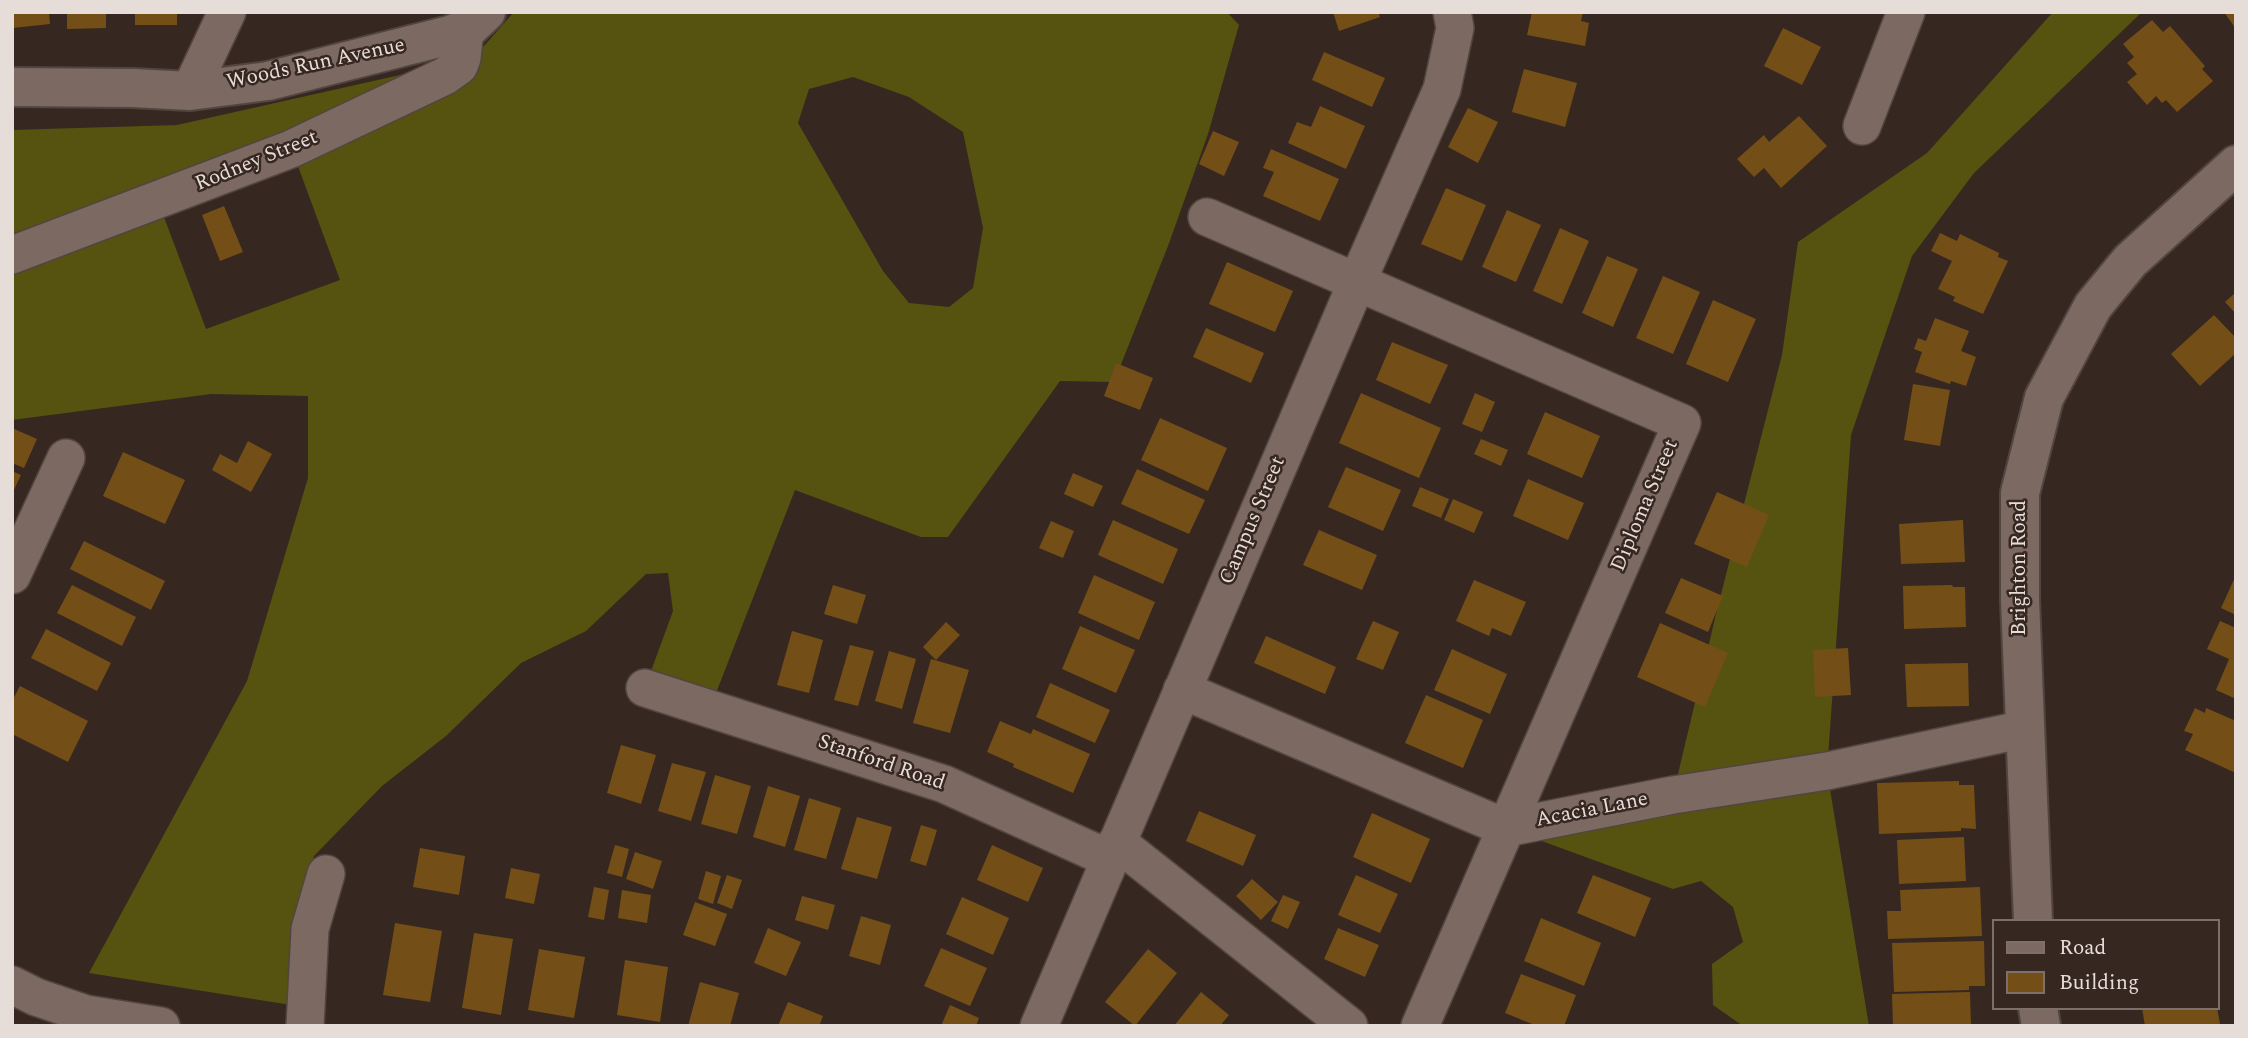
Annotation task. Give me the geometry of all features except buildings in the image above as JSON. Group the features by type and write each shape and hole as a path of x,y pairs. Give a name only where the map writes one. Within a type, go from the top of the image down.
{"street":[{"path":"190,91 227,12"},
{"name":"Campus Street","path":"1039,1026 1442,89 1455,28 1452,12"},
{"path":"1862,126 1906,12"},
{"name":"Woods Run Avenue","path":"12,87 190,91 268,81 475,21"},
{"name":"Rodney Street","path":"12,255 292,149 445,76 459,66 475,21"},
{"name":"Brighton Road","path":"2033,919 2020,600 2020,493 2044,398 2093,306 2130,261 2236,165"},
{"name":"Diploma Street","path":"1207,217 1682,423 1420,1026"},
{"path":"12,575 66,458"},
{"name":"Stanford Road","path":"645,688 944,784 1113,851 1349,1026"},
{"name":"Acacia Lane","path":"1182,690 1506,828 1673,795 1827,771 2025,729"},
{"path":"305,1026 310,929 326,874"},
{"path":"12,985 36,997 86,1014 161,1026"}],"shaded area":[{"path":"514,12 1227,12 1239,25 1208,134 1168,246 1114,382 1060,381 948,537 921,537 795,490 716,693 651,671 673,611 668,573 646,574 586,631 521,663 446,736 382,786 314,856 293,942 291,1005 89,973 247,681 308,478 308,396 211,394 12,420 12,130 177,125 400,75 484,46","holes":["853,77 909,97 963,132 983,228 973,288 949,307 909,303 883,271 798,123 809,89","292,150 340,280 206,329 158,201"]},
{"path":"2053,12 2142,12 1974,173 1912,256 1851,435 1827,771 1869,1026 1743,1026 1713,1005 1712,964 1743,942 1733,907 1701,881 1673,889 1506,828 1673,795 1782,355 1798,242 1927,153"}]}
